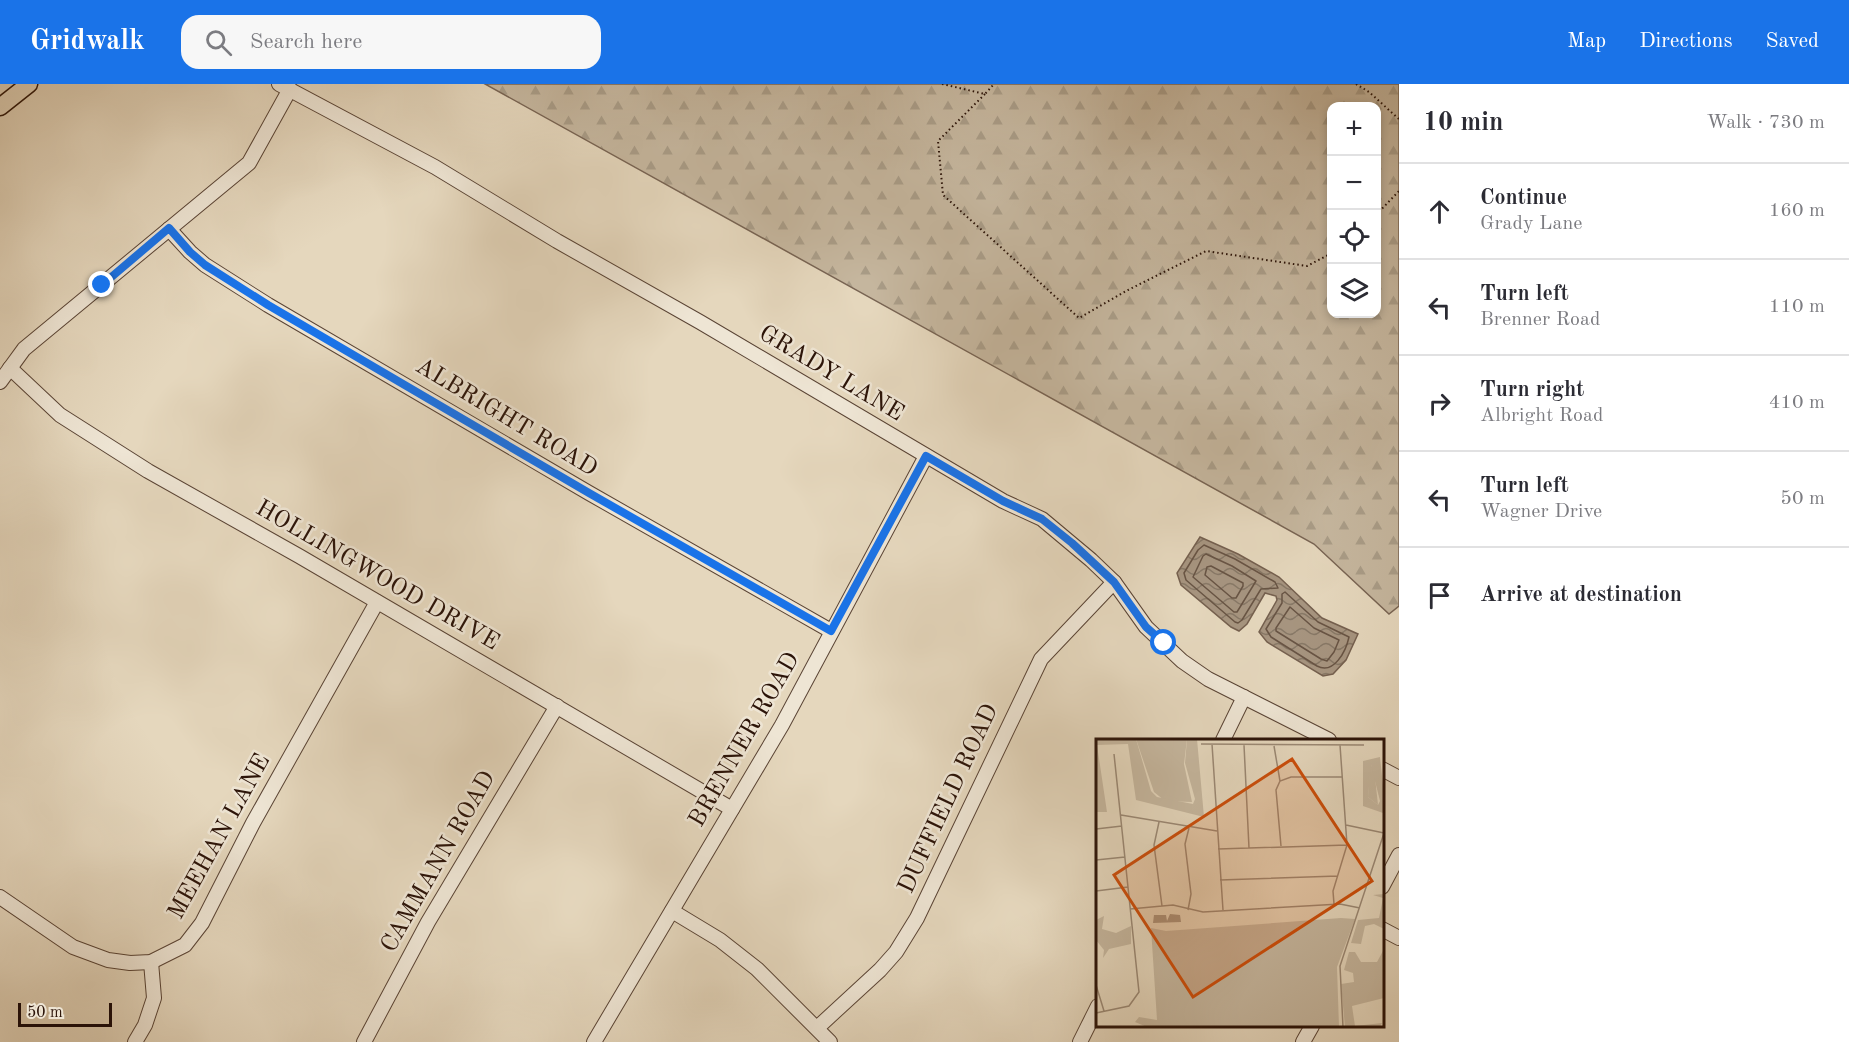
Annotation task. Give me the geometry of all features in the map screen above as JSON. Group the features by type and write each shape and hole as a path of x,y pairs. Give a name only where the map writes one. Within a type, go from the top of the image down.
{"main road":[{"path":"0,107 30,84"}],"street":[{"path":"0,382 24,349 169,228 200,206 249,163 284,87"},
{"name":"GRADY LANE","path":"284,87 435,167 557,241 710,328 1003,501 1042,519 1114,582 1146,627 1182,661 1208,679 1325,739"},
{"name":"ALBRIGHT ROAD","path":"169,228 205,265 248,293 589,493 831,631"},
{"name":"HOLLINGWOOD DRIVE","path":"10,368 60,415 148,471 732,809"},
{"name":"BRENNER ROAD","path":"594,1042 782,725 926,456"},
{"name":"DUFFIELD ROAD","path":"817,1029 896,952 917,918 1041,659 1114,582"},
{"name":"MEEHAN LANE","path":"0,897 74,947 108,960 130,963 151,962 185,945 202,923 253,823 377,602"},
{"path":"1224,739 1244,697"},
{"name":"CAMMANN ROAD","path":"364,1042 428,922 556,706"},
{"path":"1384,770 1399,778"},
{"path":"1384,885 1399,855"},
{"path":"672,911 720,940 757,969 830,1042"},
{"path":"1384,930 1399,938"},
{"path":"135,1042 145,1025 154,998 151,962"},
{"path":"1080,1042 1096,1010"},
{"path":"1303,1042 1311,1027"}],"path":[{"path":"942,84 984,94"},
{"path":"993,84 938,141 943,195 1078,318 1206,251 1307,266 1327,256"},
{"path":"1356,84 1369,92 1399,119"},
{"path":"1381,211 1399,191"}],"green space":[{"path":"485,84 1399,84 1399,606 1389,614 1314,544"}],"water":[{"path":"1200,537 1238,554 1279,577 1322,618 1358,634 1346,660 1333,674 1323,676 1267,642 1259,632 1277,600 1276,596 1265,593 1247,624 1239,631 1231,627 1181,585 1177,573"}],"route":[{"path":"102,285 169,228 205,265 268,305 589,493 831,631 926,456 1003,501 1042,519 1114,582 1146,627 1164,643"}]}
